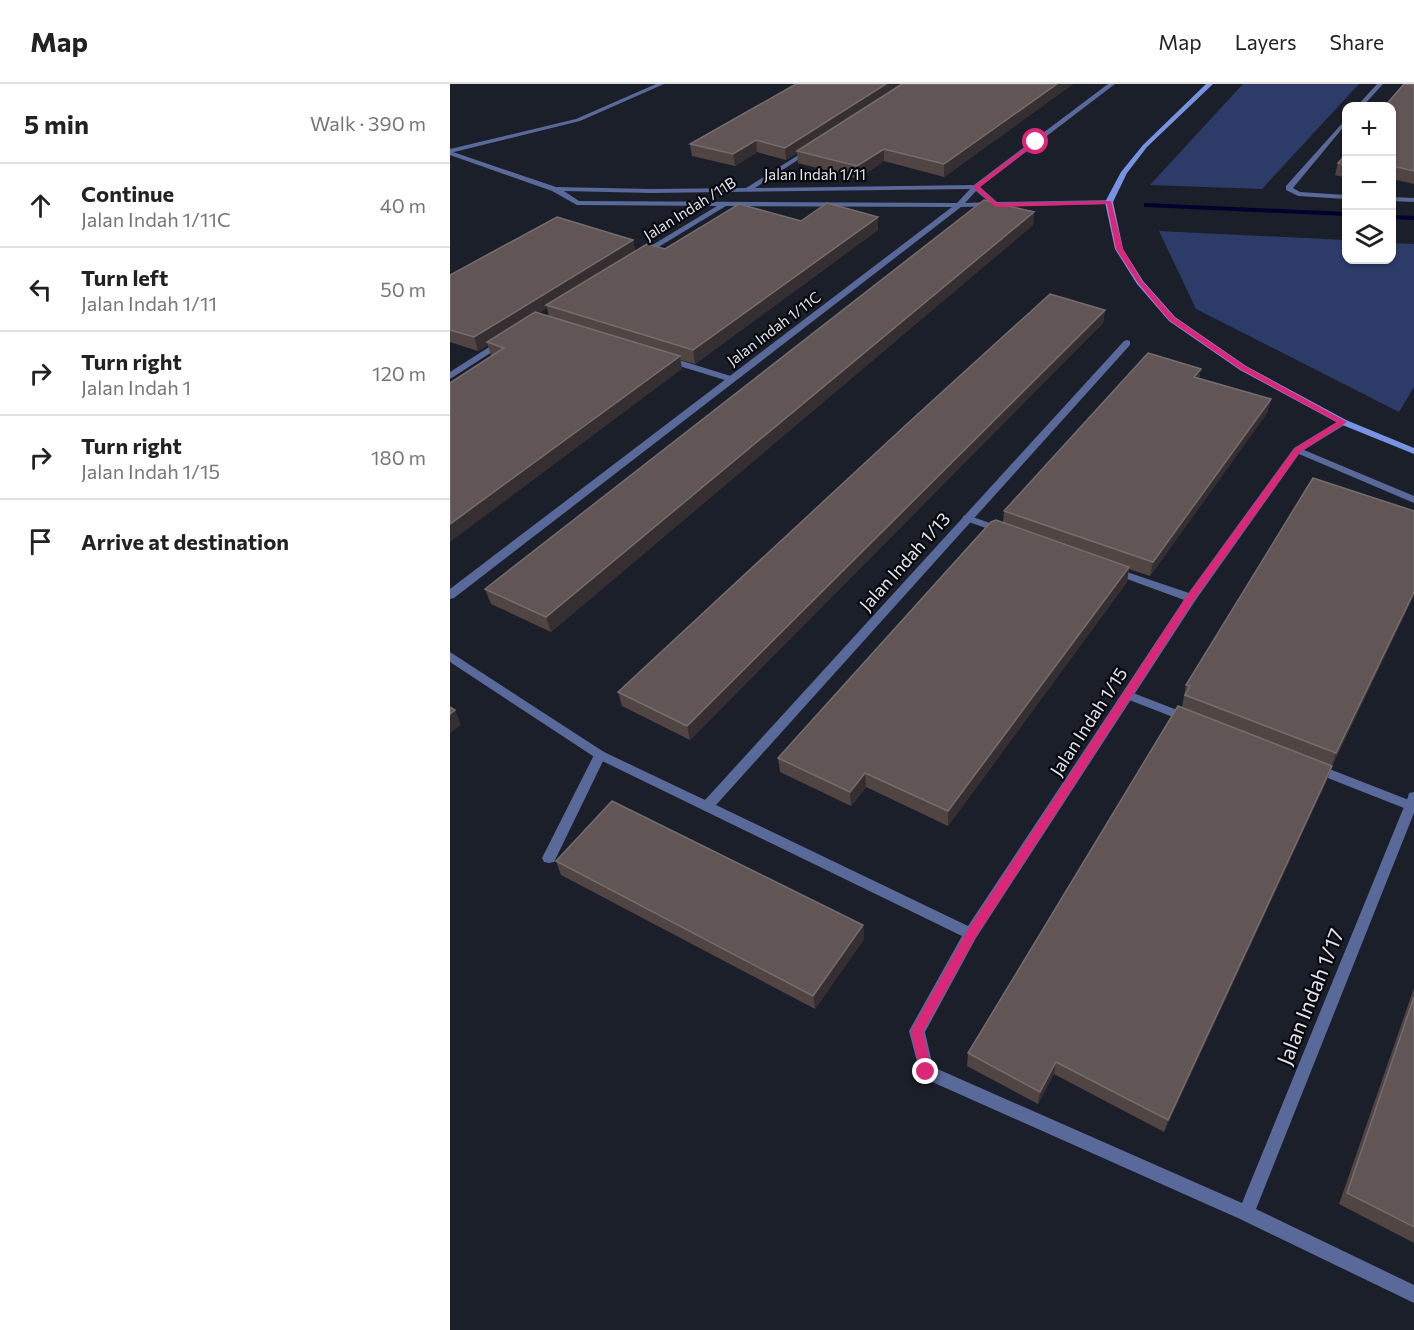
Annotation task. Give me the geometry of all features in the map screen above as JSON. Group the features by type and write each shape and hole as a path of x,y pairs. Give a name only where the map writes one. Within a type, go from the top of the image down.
{"street":[{"path":"450,152 578,120 661,84"},
{"name":"Jalan Indah 1/11C","path":"450,595 959,206 976,187 1112,84"},
{"path":"1210,84 1145,146 1124,172 1109,202 1119,249 1140,282 1172,319 1243,368 1343,422 1414,451"},
{"path":"1364,102 1380,84"},
{"path":"1342,128 1289,188 1298,194 1342,197"},
{"name":"Jalan Indah /11B","path":"635,259 817,145"},
{"name":"Jalan Indah 1/11","path":"450,152 555,189 577,203 959,206 1109,202"},
{"path":"976,187 996,205"},
{"name":"Jalan Indah 1/11","path":"555,189 651,191 976,187"},
{"path":"1396,199 1414,200"},
{"path":"450,376 507,338"},
{"name":"Jalan Indah 1/13","path":"708,806 1127,343"},
{"path":"655,356 731,379"},
{"name":"Jalan Indah 1/15","path":"1246,1213 926,1072 917,1031 971,934 1191,598 1297,450 1343,422"},
{"path":"1297,450 1414,500"},
{"path":"967,518 1012,534"},
{"path":"1101,566 1191,598"},
{"path":"450,656 600,755 971,934"},
{"path":"1128,695 1193,721"},
{"path":"549,858 600,755"},
{"path":"1302,763 1413,803"},
{"name":"Jalan Indah 1/17","path":"1246,1213 1413,803"},
{"path":"1246,1213 1414,1294"}],"shaded area":[{"path":"1243,84 1359,84 1262,189 1150,185"},
{"path":"1159,231 1342,240 1342,264 1396,264 1396,243 1414,244 1414,387 1399,412 1196,309"}],"building":[{"path":"796,84 886,84 785,148 756,140 733,154 690,144"},
{"path":"902,84 1057,84 944,164 884,149 857,166 797,151"},
{"path":"1404,84 1414,84 1414,171 1396,167 1396,102 1388,102"},
{"path":"984,200 1034,212 546,617 485,589"},
{"path":"827,203 878,217 693,350 546,305 647,244 665,249 739,204 801,221"},
{"path":"557,217 633,240 474,337 450,330 450,275"},
{"path":"1050,294 1105,310 687,726 618,692 907,424"},
{"path":"535,312 680,356 450,524 450,383 504,348 487,342"},
{"path":"1148,353 1201,369 1194,377 1271,399 1153,562 1004,511"},
{"path":"1313,478 1414,511 1414,592 1336,753 1185,695 1190,686 1186,685"},
{"path":"996,520 1129,567 948,811 865,773 850,792 778,758 991,522"},
{"path":"1178,706 1332,766 1168,1120 1056,1062 1040,1092 968,1053"},
{"path":"612,801 863,925 813,996 556,861"},
{"path":"1414,997 1414,1227 1347,1193"}],"waterway":[{"path":"1147,205 1342,214"},
{"path":"1396,217 1414,218"}],"route":[{"path":"926,1072 917,1031 971,934 1191,598 1297,450 1343,422 1243,368 1172,319 1140,282 1119,249 1109,202 996,205 976,187 1036,142"}]}
